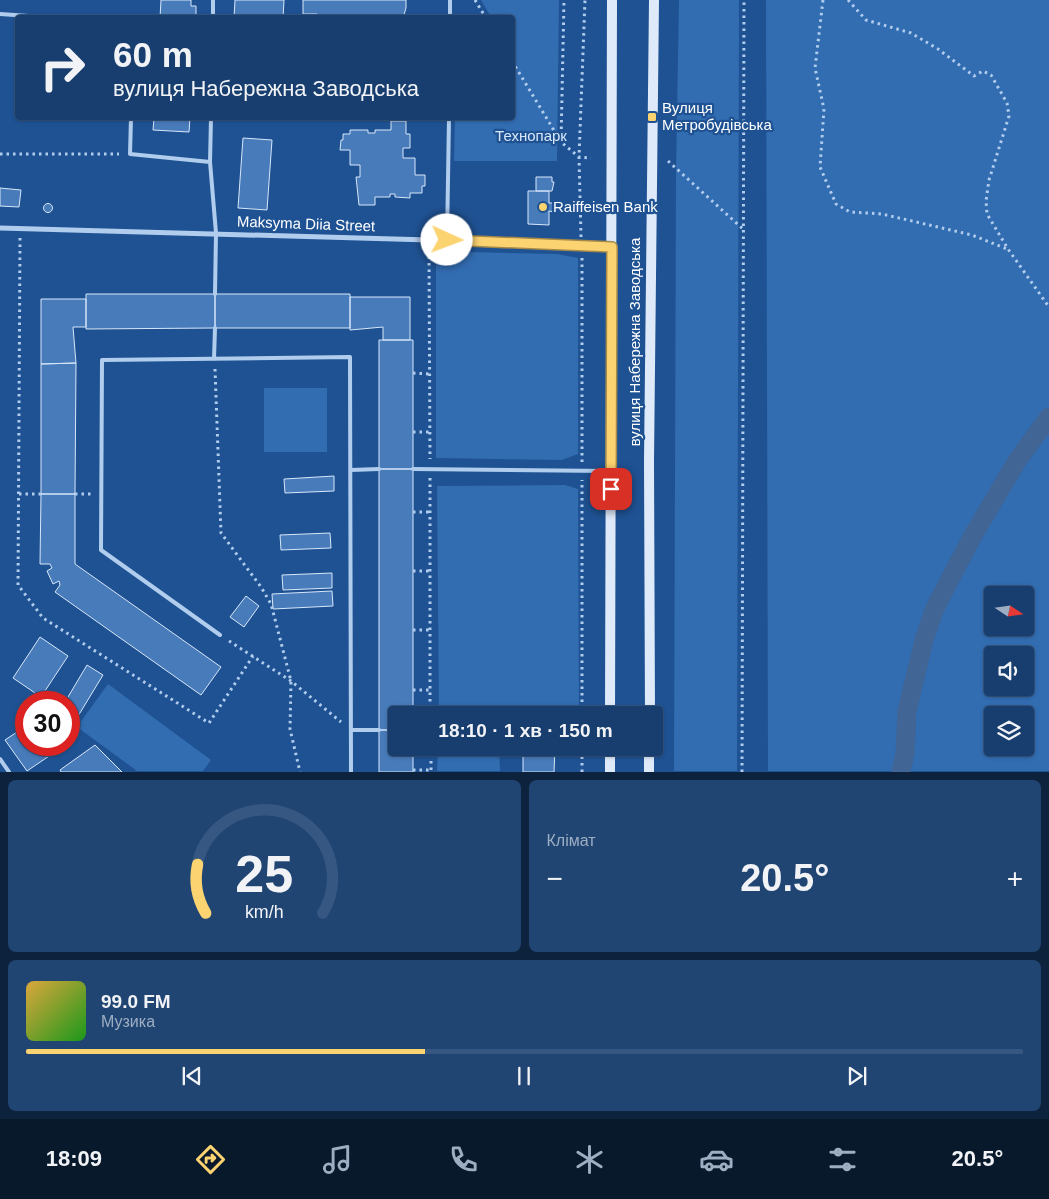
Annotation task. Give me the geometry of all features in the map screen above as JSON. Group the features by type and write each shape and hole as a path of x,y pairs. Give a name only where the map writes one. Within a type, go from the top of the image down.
{"main road":[{"name":"вулиця Набережна Заводська","path":"610,706 612,0"},
{"name":"вулиця Набережна Заводська","path":"650,706 649,451 654,0"},
{"path":"610,756 610,772"},
{"path":"649,756 649,772"}],"street":[{"name":"Maksyma Diia Street","path":"0,228 20,227 447,240 612,247"}],"lane":[{"path":"213,0 213,15"},
{"path":"450,0 450,15"},
{"path":"0,14 15,15"},
{"path":"131,120 130,154 210,162"},
{"path":"211,120 210,162 216,233 215,294"},
{"path":"447,240 449,120"},
{"path":"214,358 215,328"},
{"path":"220,635 101,550 102,360 350,357 351,772"},
{"path":"351,470 379,469"},
{"path":"413,469 611,471"},
{"path":"351,730 379,730"},
{"path":"0,759 9,772"}],"path":[{"path":"475,0 484,15"},
{"path":"561,142 564,0"},
{"path":"582,246 579,157 585,0"},
{"path":"742,772 744,0"},
{"path":"823,0 816,68 824,109 820,167 836,204 850,212 882,214 972,235 1008,249"},
{"path":"848,0 866,20 911,33 938,49 974,76 983,71 991,75 1007,103 1009,116 1005,134 1000,141 986,201 987,214 1008,249 1049,307"},
{"path":"515,66 561,142 579,157 591,158"},
{"path":"0,154 130,154"},
{"path":"668,161 744,229"},
{"path":"20,227 18,585 44,618 209,723 253,656"},
{"path":"214,358 221,533 261,587 271,604 291,681 290,729 300,772"},
{"path":"413,373 429,374"},
{"path":"414,432 429,432"},
{"path":"19,494 41,494"},
{"path":"76,494 101,494"},
{"path":"413,512 430,512"},
{"path":"413,571 430,571"},
{"path":"413,630 430,630"},
{"path":"220,635 291,681 351,730"},
{"path":"413,690 430,690"},
{"path":"413,770 431,771 430,756"},
{"path":"582,756 582,772"}],"green space":[{"name":"Технопарк","path":"481,0 559,0 557,161 454,161 455,120 515,120 515,15 490,15"},
{"path":"679,0 739,0 737,771 674,771 676,170"},
{"path":"766,0 1049,0 1049,771 768,771"},
{"path":"469,252 557,254 578,258 578,454 562,460 436,458 436,256 461,257"},
{"path":"264,388 327,388 327,452 264,452"},
{"path":"565,485 578,489 579,706 439,706 437,486"},
{"path":"108,684 211,760 203,771 137,771 80,729 80,723"},
{"path":"438,756 499,756 500,771 437,771"}],"building":[{"path":"161,0 191,0 191,6 196,6 196,15 160,15"},
{"path":"235,0 284,0 283,15 234,15"},
{"path":"303,0 406,0 404,15 303,14"},
{"path":"154,120 190,120 189,132 153,130"},
{"path":"391,121 406,121 406,134 410,134 410,148 403,148 403,158 415,158 415,175 425,175 425,186 422,186 422,193 410,193 410,198 395,197 395,194 390,194 390,197 375,197 375,205 359,205 356,177 360,177 360,165 350,165 350,150 340,150 343,134 350,134 350,130 368,130 368,133 375,133 375,130 391,130"},
{"path":"243,138 272,140 267,210 238,208"},
{"path":"536,177 552,177 552,182 554,182 552,191 536,191"},
{"path":"0,188 21,190 19,207 0,206"},
{"path":"528,191 549,191 549,203 554,203 554,212 549,211 549,225 528,224"},
{"path":"48,203 53,208 48,213 43,208"},
{"path":"86,294 215,294 215,328 86,329"},
{"path":"215,294 350,294 350,328 215,328"},
{"path":"350,297 410,297 410,340 383,340 383,327 350,330"},
{"path":"41,299 86,299 86,327 73,327 76,363 41,364"},
{"path":"379,340 413,340 413,469 379,469"},
{"path":"76,363 75,494 41,494 41,364"},
{"path":"379,469 413,469 413,706 388,706 388,730 379,730"},
{"path":"334,476 334,491 285,493 284,479"},
{"path":"41,494 75,494 75,564 221,667 201,695 55,592 60,585 59,581 53,584 47,571 52,568 50,564 40,564"},
{"path":"330,533 331,548 281,550 280,535"},
{"path":"332,573 332,588 283,590 282,575"},
{"path":"332,591 333,606 273,609 272,594"},
{"path":"246,596 259,606 244,627 230,617"},
{"path":"40,637 68,656 45,691 32,691 13,678"},
{"path":"87,665 103,675 80,713 80,691 72,691"},
{"path":"379,730 388,730 388,756 413,756 413,772 379,772"},
{"path":"15,733 15,754 5,740"},
{"path":"95,745 122,772 61,772 60,770"},
{"path":"16,756 49,756 27,771"},
{"path":"523,756 555,756 554,772 523,772"}],"waterway":[{"path":"901,772 905,753 907,711 924,640 935,608 971,539 1017,461 1049,417"}],"place":[{"name":"Вулиця Метробудівська","path":"652,117"},
{"name":"Raiffeisen Bank","path":"543,207"}],"route":[{"path":"447,240 612,247 611,489"}]}
